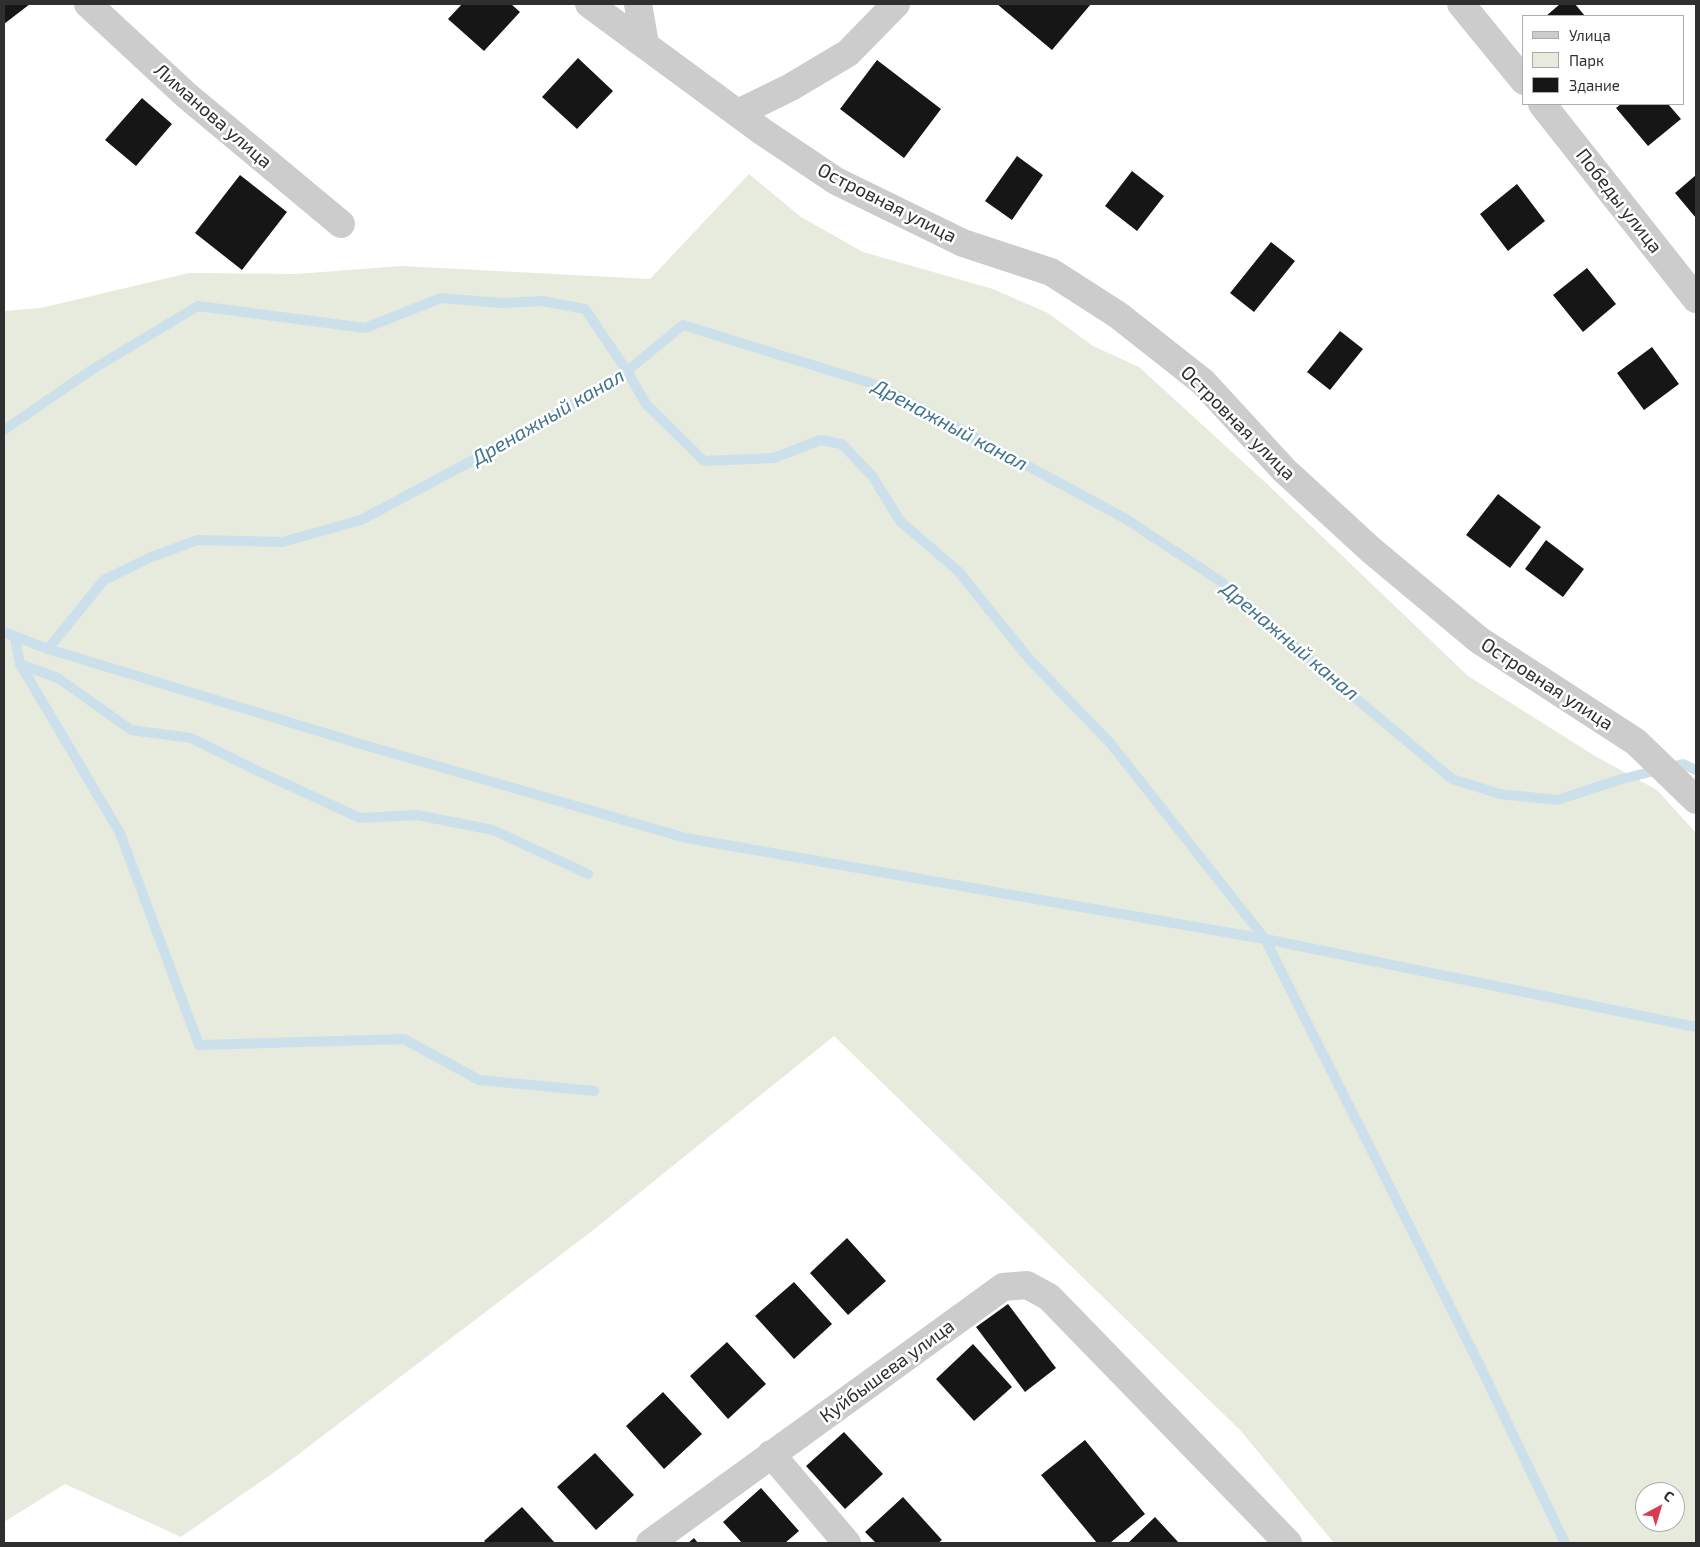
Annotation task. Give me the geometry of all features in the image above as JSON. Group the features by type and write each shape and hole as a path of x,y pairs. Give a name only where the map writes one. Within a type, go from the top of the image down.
{"street":[{"name":"Лиманова улица","path":"88,4 186,95 341,224"},
{"name":"Островная улица","path":"588,4 738,113 836,181 964,243 1050,272 1118,315 1202,382 1284,470 1371,550 1471,633 1636,742 1696,800"},
{"path":"638,4 645,44"},
{"path":"738,113 791,86 848,53 896,4"},
{"path":"1461,4 1522,80"},
{"name":"Победы улица","path":"1543,105 1696,299"},
{"name":"Куйбышева улица","path":"650,1543 1003,1287 1027,1285 1049,1297 1288,1543"},
{"path":"771,1454 847,1543"}],"green space":[{"path":"749,174 801,217 863,252 993,289 1048,313 1093,346 1139,367 1266,483 1468,676 1595,756 1657,790 1696,833 1696,1543 1334,1543 1240,1430 834,1036 592,1231 283,1466 181,1537 65,1484 4,1522 4,311 41,308 189,273 296,274 401,266 650,279"}],"building":[{"path":"4,4 30,4 4,24"},
{"path":"462,4 511,4 520,12 484,51 448,19"},
{"path":"997,4 1091,4 1052,50"},
{"path":"1560,4 1575,4 1584,15 1547,15"},
{"path":"578,58 613,91 577,129 542,97"},
{"path":"877,60 941,109 904,158 840,109"},
{"path":"142,98 172,124 136,166 105,140"},
{"path":"1620,105 1669,105 1681,119 1648,146 1616,108"},
{"path":"1017,156 1043,175 1012,220 985,201"},
{"path":"1132,171 1164,196 1137,231 1105,206"},
{"path":"240,175 287,212 242,270 195,233"},
{"path":"1696,175 1696,218 1675,193"},
{"path":"1517,184 1545,221 1508,251 1480,214"},
{"path":"1271,242 1295,261 1254,312 1230,293"},
{"path":"1587,268 1616,304 1583,332 1553,295"},
{"path":"1340,331 1363,349 1330,390 1307,372"},
{"path":"1652,347 1679,384 1644,410 1617,373"},
{"path":"1498,494 1541,527 1510,568 1466,535"},
{"path":"1546,540 1584,569 1563,597 1525,569"},
{"path":"847,1238 886,1281 848,1315 810,1273"},
{"path":"794,1282 832,1324 794,1359 755,1316"},
{"path":"1008,1304 1056,1368 1025,1392 976,1327"},
{"path":"727,1342 766,1384 728,1419 690,1376"},
{"path":"973,1344 1012,1387 974,1421 936,1379"},
{"path":"663,1392 702,1434 664,1469 626,1426"},
{"path":"844,1432 883,1474 845,1509 806,1466"},
{"path":"1085,1440 1145,1514 1110,1543 1097,1543 1041,1475"},
{"path":"595,1453 634,1495 596,1530 557,1487"},
{"path":"761,1488 799,1531 785,1543 742,1543 723,1522"},
{"path":"903,1497 942,1540 938,1543 876,1543 865,1532"},
{"path":"522,1507 555,1543 486,1543 484,1541"},
{"path":"1155,1517 1179,1543 1128,1543"},
{"path":"694,1538 698,1543 688,1543"}],"waterway":[{"path":"4,430 93,369 198,306 365,328 441,298 502,303 542,301 585,309 627,371 646,404 704,461 774,458 820,440 842,444 873,477 900,521 958,571 1030,660 1111,744 1265,939 1482,1370 1565,1543"},
{"name":"Дренажный канал","path":"48,649 104,580 151,557 198,540 282,542 361,520 522,434 605,385 627,371 683,325 880,386 1126,519 1220,581 1452,779 1500,794 1557,800 1622,779 1683,764 1696,770"},
{"path":"4,632 48,649 361,744 686,838 1265,939 1696,1027"},
{"path":"15,638 20,664 120,833 199,1045 404,1039 479,1080 594,1091"},
{"path":"20,664 58,678 131,730 191,738 360,818 417,815 493,830 588,874"}]}
